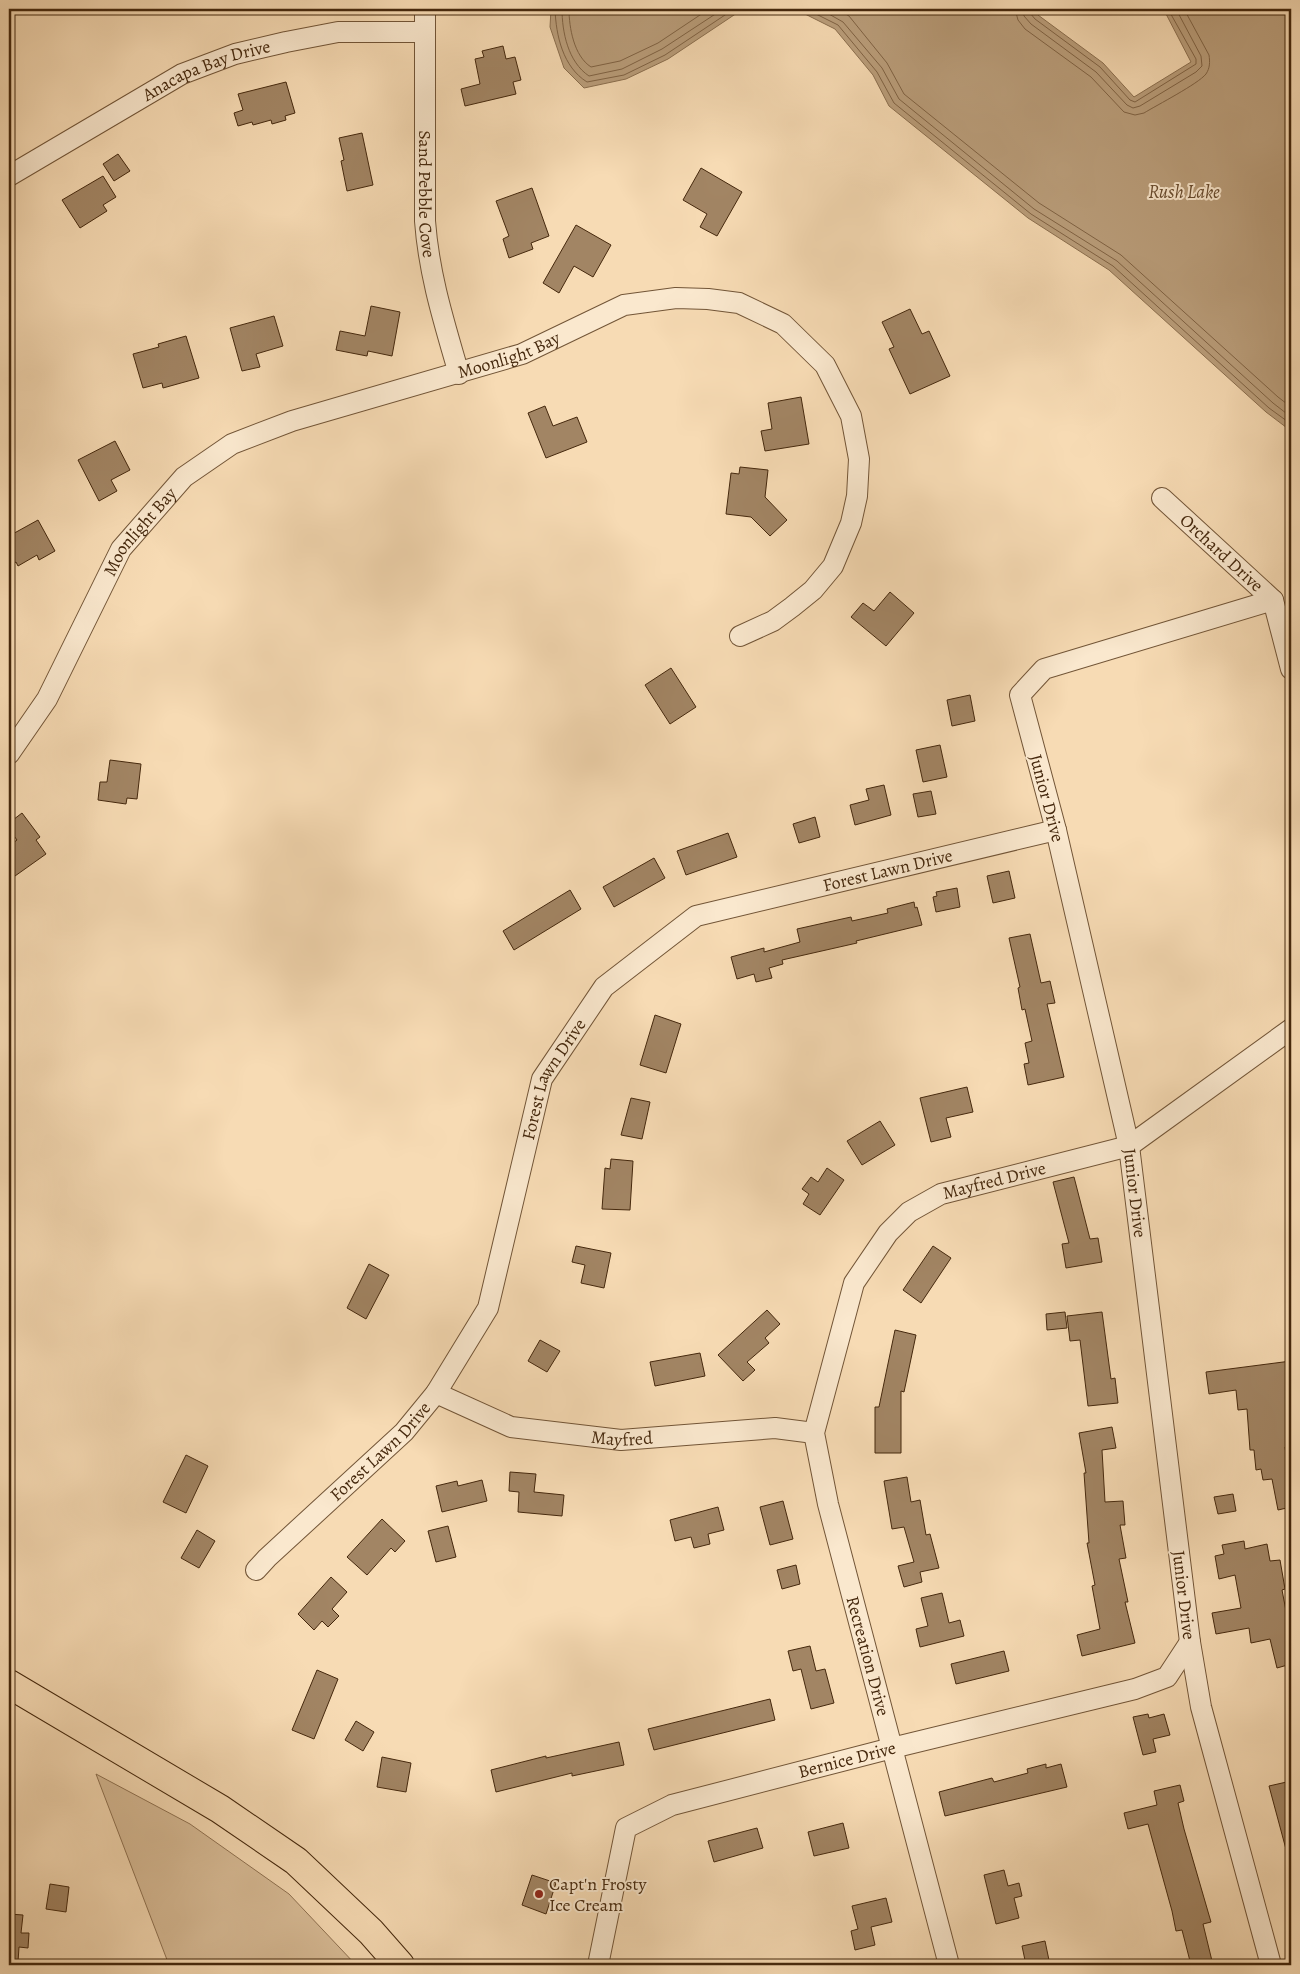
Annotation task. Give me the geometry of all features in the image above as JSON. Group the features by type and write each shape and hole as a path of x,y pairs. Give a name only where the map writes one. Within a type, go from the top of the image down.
{"main road":[{"path":"9,1684 220,1809 296,1861 370,1932 400,1965"}],"street":[{"name":"Sand Pebble Cove","path":"424,9 425,221 428,255 435,292 459,374"},
{"name":"Anacapa Bay Drive","path":"9,176 182,74 235,54 338,32 425,32"},
{"name":"Moonlight Bay","path":"9,754 46,699 121,548 184,477 232,444 292,421 459,374 522,354 624,305 676,298 708,299 739,303 782,324 825,364 851,416 859,459 857,496 850,523 833,566 813,590 773,621 740,636"},
{"name":"Orchard Drive","path":"1162,498 1273,600 1291,669"},
{"name":"Junior Drive","path":"1271,1965 1200,1706 1190,1642 1129,1146 1056,830 1020,694 1044,669 1273,600"},
{"name":"Forest Lawn Drive","path":"256,1570 266,1558 404,1432 436,1393 488,1308 542,1079 604,988 696,916 1056,830"},
{"name":"Mayfred Drive","path":"814,1434 854,1283 888,1233 909,1212 941,1194 1129,1146 1291,1029"},
{"name":"Mayfred","path":"436,1393 511,1427 621,1440 775,1428 814,1434"},
{"name":"Recreation Drive","path":"814,1434 828,1504 949,1965"},
{"name":"Bernice Drive","path":"598,1965 626,1828 672,1805 892,1748 1135,1690 1167,1677 1190,1642"}],"shaded area":[{"path":"96,1774 190,1824 289,1894 356,1965 169,1965"}],"water":[{"path":"551,9 743,9 668,59 626,79 584,88 564,68 550,27"},
{"name":"Rush Lake","path":"795,9 1032,9 1103,63 1134,97 1191,62 1165,12 1161,9 1291,9 1291,431 1266,412 1109,270 1028,218 889,106 873,75 835,29"}],"building":[{"path":"503,46 506,59 515,57 521,80 513,82 516,94 465,106 461,89 480,84 475,59 484,57 482,51"},
{"path":"286,82 295,113 285,116 286,120 272,124 271,120 253,125 252,122 238,126 234,113 243,110 238,94"},
{"path":"362,133 373,185 347,191 341,161 344,160 339,138"},
{"path":"118,154 130,171 114,181 103,164"},
{"path":"701,168 742,192 717,236 700,227 707,214 683,200"},
{"path":"103,176 116,197 103,205 107,211 80,228 62,200"},
{"path":"532,188 549,236 531,243 533,249 509,258 503,239 509,236 496,201"},
{"path":"576,225 611,245 593,277 574,266 559,293 543,283"},
{"path":"371,306 400,312 392,356 368,351 367,356 336,350 340,331 365,336"},
{"path":"910,309 922,334 929,331 950,376 910,394 889,349 894,347 882,322"},
{"path":"274,316 283,346 256,354 260,367 242,371 230,328"},
{"path":"186,336 199,378 163,388 162,383 143,388 133,354 159,347 158,344"},
{"path":"801,397 809,444 765,451 761,431 772,429 768,403"},
{"path":"545,406 553,426 577,417 587,442 546,458 528,413"},
{"path":"115,441 130,470 111,480 117,491 99,501 78,460"},
{"path":"740,467 768,470 765,497 787,520 770,536 751,517 726,514 731,473 739,474"},
{"path":"38,520 55,551 39,560 37,555 18,566 16,562 9,566 9,536"},
{"path":"890,592 914,613 886,646 851,617 863,603 874,611"},
{"path":"671,668 696,707 670,724 645,685"},
{"path":"970,695 975,721 952,726 947,700"},
{"path":"940,745 947,777 923,782 916,750"},
{"path":"110,760 141,764 137,799 127,798 126,804 98,800 100,782 107,782"},
{"path":"884,785 891,815 855,825 850,805 869,800 866,789"},
{"path":"931,791 936,814 918,817 913,794"},
{"path":"22,813 40,837 36,840 46,854 15,876 9,867 9,846 17,840 9,829 9,823"},
{"path":"815,817 820,837 799,843 793,824"},
{"path":"728,833 737,857 686,875 677,851"},
{"path":"654,858 665,878 614,907 603,887"},
{"path":"1009,871 1015,898 993,903 987,876"},
{"path":"957,888 960,907 936,912 933,897 937,896 936,892"},
{"path":"570,890 581,909 514,950 503,931"},
{"path":"914,902 922,925 856,941 857,943 782,960 783,964 769,968 772,978 756,982 754,974 737,979 731,957 764,948 764,952 800,942 797,929 851,917 852,921 888,913 887,909"},
{"path":"1030,934 1041,983 1050,981 1055,1003 1047,1004 1064,1077 1028,1085 1024,1064 1029,1063 1025,1043 1032,1041 1025,1009 1022,1010 1018,988 1020,987 1009,938"},
{"path":"655,1015 681,1024 666,1073 640,1065"},
{"path":"967,1087 973,1112 946,1118 951,1137 931,1142 920,1098"},
{"path":"631,1098 650,1102 642,1139 621,1135"},
{"path":"880,1121 895,1145 862,1165 847,1141"},
{"path":"611,1159 633,1161 630,1210 602,1209 605,1168 610,1169"},
{"path":"827,1168 844,1180 820,1215 803,1204 809,1194 802,1189 811,1177 818,1182"},
{"path":"1074,1177 1090,1239 1098,1238 1102,1262 1066,1268 1062,1244 1069,1243 1053,1182"},
{"path":"576,1246 611,1253 604,1288 581,1283 585,1265 572,1262"},
{"path":"933,1246 951,1258 921,1303 903,1290"},
{"path":"369,1264 389,1275 366,1319 347,1308"},
{"path":"767,1310 780,1324 765,1338 769,1343 747,1362 755,1370 743,1381 718,1355"},
{"path":"1065,1312 1067,1328 1047,1330 1046,1314"},
{"path":"1102,1312 1111,1379 1115,1378 1118,1403 1088,1406 1080,1340 1070,1341 1067,1316"},
{"path":"895,1330 916,1335 904,1392 901,1391 901,1453 875,1453 875,1407 879,1407"},
{"path":"540,1340 560,1351 547,1372 528,1361"},
{"path":"700,1353 705,1376 655,1386 650,1362"},
{"path":"1291,1361 1291,1447 1285,1447 1291,1491 1291,1507 1278,1510 1272,1479 1263,1480 1261,1469 1256,1470 1254,1450 1250,1450 1247,1409 1238,1410 1236,1390 1209,1394 1206,1372"},
{"path":"1112,1427 1116,1448 1102,1450 1105,1502 1123,1501 1125,1525 1120,1525 1126,1558 1119,1559 1128,1602 1125,1602 1135,1643 1082,1656 1077,1635 1100,1629 1092,1586 1095,1585 1087,1543 1089,1543 1084,1473 1086,1473 1079,1433"},
{"path":"186,1455 208,1466 186,1513 163,1502"},
{"path":"510,1472 536,1474 534,1492 564,1495 562,1516 518,1512 519,1492 509,1491"},
{"path":"907,1477 911,1502 920,1500 926,1535 930,1534 939,1568 920,1572 922,1582 904,1587 898,1566 914,1562 904,1527 892,1529 884,1481"},
{"path":"482,1480 487,1501 442,1512 436,1486 457,1481 458,1486"},
{"path":"1233,1494 1236,1511 1218,1514 1214,1497"},
{"path":"783,1501 793,1539 770,1545 760,1507"},
{"path":"718,1507 724,1530 708,1534 710,1544 694,1548 691,1537 675,1541 670,1520"},
{"path":"382,1519 405,1541 395,1552 391,1548 367,1575 347,1557"},
{"path":"448,1526 456,1557 436,1562 428,1531"},
{"path":"197,1530 215,1541 199,1568 181,1558"},
{"path":"1244,1541 1245,1549 1267,1544 1270,1561 1280,1560 1285,1589 1282,1590 1291,1637 1291,1664 1277,1668 1270,1639 1251,1643 1249,1628 1216,1634 1212,1613 1241,1608 1235,1575 1219,1579 1215,1556 1224,1554 1222,1545"},
{"path":"796,1565 800,1584 782,1589 777,1570"},
{"path":"331,1577 347,1592 332,1609 339,1616 328,1627 322,1621 314,1630 298,1614"},
{"path":"942,1593 949,1623 960,1620 964,1636 920,1647 916,1629 928,1626 921,1598"},
{"path":"810,1646 816,1671 825,1669 834,1703 811,1709 801,1669 793,1671 788,1651"},
{"path":"1004,1651 1009,1671 956,1684 951,1664"},
{"path":"317,1670 338,1679 314,1739 292,1730"},
{"path":"770,1699 775,1720 654,1750 648,1729"},
{"path":"1148,1714 1149,1718 1164,1714 1170,1735 1153,1739 1156,1752 1143,1755 1133,1717"},
{"path":"356,1721 374,1732 363,1751 345,1740"},
{"path":"619,1742 624,1765 572,1776 572,1773 496,1792 491,1770 546,1756 546,1758"},
{"path":"382,1757 411,1763 406,1792 377,1787"},
{"path":"1046,1764 1046,1768 1061,1764 1067,1787 945,1816 939,1792 992,1778 994,1782 1028,1773 1027,1769"},
{"path":"1291,1781 1291,1853 1287,1853 1269,1786"},
{"path":"1180,1785 1184,1801 1178,1803 1211,1922 1203,1924 1213,1965 1191,1965 1182,1930 1176,1931 1148,1824 1128,1829 1124,1813 1157,1805 1154,1791"},
{"path":"843,1823 849,1848 814,1856 808,1832"},
{"path":"757,1828 763,1848 714,1862 708,1841"},
{"path":"1004,1870 1008,1886 1019,1883 1022,1896 1014,1898 1019,1918 996,1924 984,1875"},
{"name":"Capt'n Frosty Ice Cream","path":"532,1875 556,1883 546,1914 522,1905"},
{"path":"50,1884 69,1887 66,1912 46,1909"},
{"path":"886,1898 892,1922 871,1927 875,1945 855,1950 851,1931 858,1929 852,1906"},
{"path":"9,1914 23,1915 21,1933 29,1933 28,1948 19,1947 18,1962 9,1961"},
{"path":"1045,1941 1050,1965 1026,1965 1022,1946"}],"place":[{"name":"Capt'n Frosty Ice Cream","path":"539,1894"}]}
